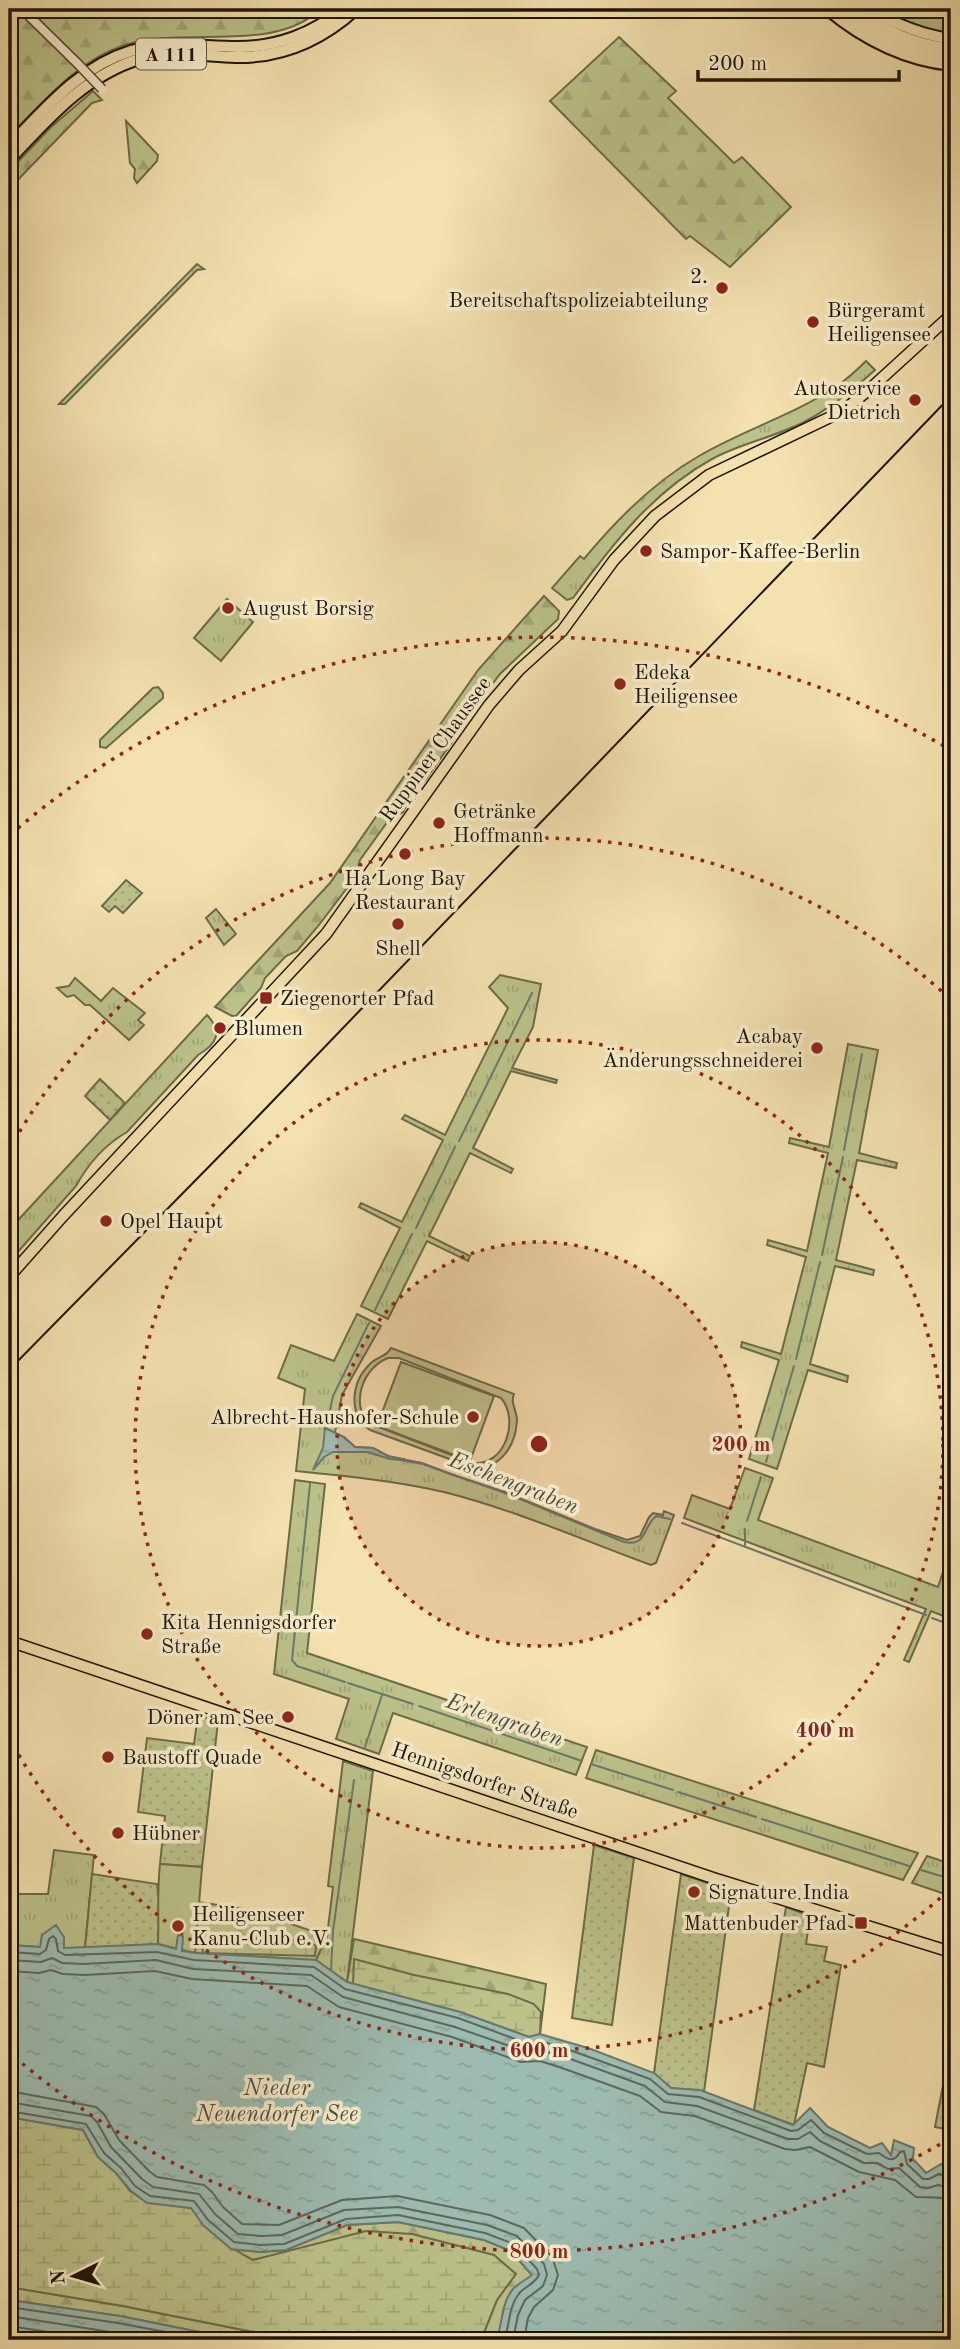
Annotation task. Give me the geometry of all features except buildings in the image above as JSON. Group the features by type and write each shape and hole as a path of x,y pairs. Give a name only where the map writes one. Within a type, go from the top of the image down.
{"highway":[{"name":"A 111","path":"9,146 75,81 131,51 166,44 241,47 280,43 314,28 342,9"},
{"name":"A 111","path":"9,160 75,94 109,71 125,64 171,54 245,57 284,52 315,39 356,9"},
{"path":"827,9 857,32 895,51 924,61 951,65"},
{"path":"840,9 884,37 920,51 951,57"},
{"path":"853,9 906,40 951,49"},
{"path":"869,9 903,27 951,39"}],"main road":[{"name":"Ruppiner Chaussee","path":"9,1277 54,1225 326,934 489,705 519,670 562,631 614,560 638,533 683,493 709,475 842,411 951,315"},
{"name":"Hennigsdorfer Straße","path":"9,1641 713,1878 951,1952"}],"street":[{"path":"22,9 102,89"}],"green space":[{"path":"9,9 320,9 301,23 279,31 227,37 148,40 107,52 62,84 9,136"},
{"path":"877,9 951,9 951,34 905,24"},
{"path":"619,37 676,91 668,98 734,163 742,157 791,207 730,267 690,236 686,239 550,101"},
{"path":"93,91 102,100 92,103 9,189 9,171 51,127"},
{"path":"126,121 158,155 157,161 137,183 134,178 135,169 130,163"},
{"path":"197,264 204,269 197,270 65,404 59,404"},
{"path":"866,361 875,370 824,410 795,427 712,459 670,487 618,539 573,598 567,600 552,588 580,556 584,559 623,516 667,477 716,447 821,396"},
{"path":"544,596 559,611 558,619 500,674 457,731 426,779 417,786 403,812 388,821 360,860 356,876 319,925 297,951 286,956 265,978 261,988 236,1016 215,1007 330,883 478,670"},
{"path":"227,599 253,622 221,661 194,638"},
{"path":"158,687 163,698 106,748 100,747 100,740 153,688"},
{"path":"126,880 142,893 123,913 115,906 109,912 102,906"},
{"path":"216,909 236,934 224,945 206,918"},
{"path":"500,975 541,984 533,1027 512,1068 557,1080 556,1083 511,1071 473,1148 513,1169 511,1173 470,1153 429,1236 470,1256 468,1261 427,1241 388,1319 361,1306 400,1228 359,1207 361,1203 402,1222 443,1140 402,1119 405,1115 445,1135 508,1008 489,987"},
{"path":"75,978 101,1001 113,988 145,1013 138,1020 144,1025 129,1040 90,1005 85,1005 74,995 67,997 57,988 69,986"},
{"path":"207,1015 216,1032 210,1046 198,1055 127,1132 98,1155 76,1186 9,1262 9,1230"},
{"path":"848,1044 878,1050 859,1153 897,1163 896,1168 857,1160 836,1260 874,1270 873,1275 835,1266 810,1364 848,1376 847,1382 808,1370 777,1469 749,1459 779,1360 741,1347 742,1342 781,1354 806,1257 767,1245 768,1240 807,1251 828,1153 789,1143 790,1138 829,1147"},
{"path":"100,1079 125,1103 110,1120 85,1096"},
{"path":"357,1314 381,1326 342,1395 335,1433 355,1447 373,1448 390,1457 422,1463 627,1540 640,1536 653,1513 663,1515 664,1511 674,1515 656,1563 651,1565 523,1516 444,1492 389,1482 296,1471 305,1389 278,1378 291,1345 334,1361"},
{"path":"391,1348 514,1394 516,1430 505,1454 492,1465 474,1468 370,1430 363,1424 355,1408 358,1381 374,1360","holes":["388,1358 399,1358 501,1398 507,1407 509,1418 509,1429 501,1450 493,1458 472,1463 368,1423 360,1405 366,1377 372,1369"]},
{"path":"401,1362 494,1396 470,1461 377,1426"},
{"path":"745,1468 773,1478 758,1520 938,1587 951,1548 951,1563 943,1589 951,1593 951,1619 931,1611 909,1662 904,1660 926,1609 684,1518 692,1495 730,1509"},
{"path":"295,1480 325,1484 307,1653 587,1747 576,1775 393,1713 379,1754 336,1739 349,1699 274,1674"},
{"path":"198,1715 218,1721 202,1867 160,1864 165,1816 138,1812 147,1738 194,1744"},
{"path":"596,1750 918,1853 903,1880 586,1778"},
{"path":"343,1761 373,1771 347,1982 316,1960 327,1936 333,1887 328,1886"},
{"path":"594,1845 634,1858 612,2025 572,2018"},
{"path":"54,1850 94,1855 85,1948 64,1948 42,1935 41,1947 9,1945 9,1894 48,1894"},
{"path":"927,1856 951,1864 951,1896 912,1883"},
{"name":"Heiligenseer Kanu-Club e.V.","path":"160,1864 202,1867 195,1953 158,1944"},
{"path":"92,1874 157,1884 160,1908 158,1944 85,1948"},
{"path":"681,1874 731,1891 704,2092 671,2088 654,2073"},
{"path":"198,1902 292,1916 291,1924 327,1936 316,1960 195,1953"},
{"path":"786,1907 810,1916 806,1944 827,1947 824,1961 841,1965 824,2067 807,2063 794,2125 754,2110"},
{"path":"200,1933 307,1941 316,1946 315,1956 203,1953"},
{"path":"354,1939 546,1984 540,2034 347,1982"},
{"path":"354,1959 414,1975 508,1994 534,2004 541,2012 540,2034 529,2037 460,2012 353,1984"},
{"path":"951,2044 951,2130 935,2127"},
{"path":"9,2117 83,2130 98,2157 116,2173 130,2191 147,2202 191,2208 219,2238 253,2260 366,2231 412,2234 494,2255 516,2274 497,2300 481,2340 294,2340 123,2306 9,2287"},
{"path":"398,2222 484,2240 511,2251 532,2275 503,2311 496,2340 481,2340 497,2300 515,2274 308,2247 253,2260 231,2249 260,2252 286,2250 347,2225"},
{"path":"9,2287 123,2306 294,2340 239,2340 120,2316 9,2300"}],"water":[{"path":"325,1428 344,1437 355,1447 373,1448 388,1456 403,1459 390,1459 367,1452 333,1452 324,1457 313,1470 323,1448"},
{"name":"Nieder Neuendorfer See","path":"56,1925 64,1937 64,1948 158,1944 176,1949 178,1935 183,1936 182,1951 316,1960 347,1982 460,2012 529,2037 540,2034 588,2048 654,2073 671,2088 700,2090 793,2125 810,2108 828,2127 870,2148 882,2143 891,2155 894,2140 914,2148 913,2159 926,2173 941,2164 951,2173 951,2340 496,2340 509,2295 532,2275 511,2251 484,2240 398,2222 347,2225 286,2250 260,2252 231,2249 203,2225 191,2208 147,2203 130,2190 98,2157 83,2130 9,2117 9,1945 40,1947 42,1935"},
{"path":"9,2300 120,2316 239,2340 9,2340"}],"waterway":[{"path":"459,1141 532,993"},
{"path":"844,1150 862,1054"},
{"path":"416,1228 455,1147"},
{"path":"822,1255 843,1157"},
{"path":"375,1310 412,1234"},
{"path":"796,1359 820,1262"},
{"path":"326,1429 333,1396 369,1323"},
{"path":"766,1462 794,1366"},
{"name":"Eschengraben","path":"400,1460 423,1464 505,1493 624,1542 637,1542 641,1539 656,1516 670,1519"},
{"path":"747,1521 761,1477"},
{"name":"Erlengraben","path":"310,1484 292,1660 297,1666 345,1682"},
{"name":"Eschengraben","path":"682,1523 926,1615"},
{"path":"745,1529 745,1545"},
{"name":"Eschengraben","path":"932,1618 951,1625"},
{"name":"Erlengraben","path":"348,1683 413,1704"},
{"path":"365,1747 382,1695"},
{"name":"Erlengraben","path":"419,1706 582,1761"},
{"name":"Erlengraben","path":"591,1764 673,1790"},
{"path":"331,1970 333,1931 354,1780"},
{"name":"Erlengraben","path":"678,1792 756,1817"},
{"name":"Erlengraben","path":"762,1819 909,1866"},
{"name":"Erlengraben","path":"921,1870 951,1879"}],"tram line":[{"path":"9,1370 241,1134 951,396"}],"place":[{"name":"2. Bereitschaftspolizeiabteilung","path":"722,288"},
{"name":"Bürgeramt Heiligensee","path":"813,322"},
{"name":"Autoservice Dietrich","path":"915,400"},
{"name":"Sampor-Kaffee-Berlin","path":"646,551"},
{"name":"August Borsig","path":"228,608"},
{"name":"Edeka Heiligensee","path":"620,684"},
{"name":"Getränke Hoffmann","path":"439,823"},
{"name":"Ha Long Bay Restaurant","path":"405,854"},
{"name":"Shell","path":"398,924"},
{"name":"Ziegenorter Pfad","path":"266,998"},
{"name":"Blumen","path":"220,1028"},
{"name":"Acabay Änderungsschneiderei","path":"817,1048"},
{"name":"Opel Haupt","path":"106,1221"},
{"name":"Albrecht-Haushofer-Schule","path":"473,1417"},
{"name":"Kita Hennigsdorfer Straße","path":"147,1634"},
{"name":"Döner am See","path":"288,1717"},
{"name":"Baustoff Quade","path":"108,1757"},
{"name":"Hübner","path":"118,1833"},
{"name":"Signature India","path":"694,1892"},
{"name":"Mattenbuder Pfad","path":"861,1923"},
{"name":"Heiligenseer Kanu-Club e.V.","path":"178,1926"}]}
